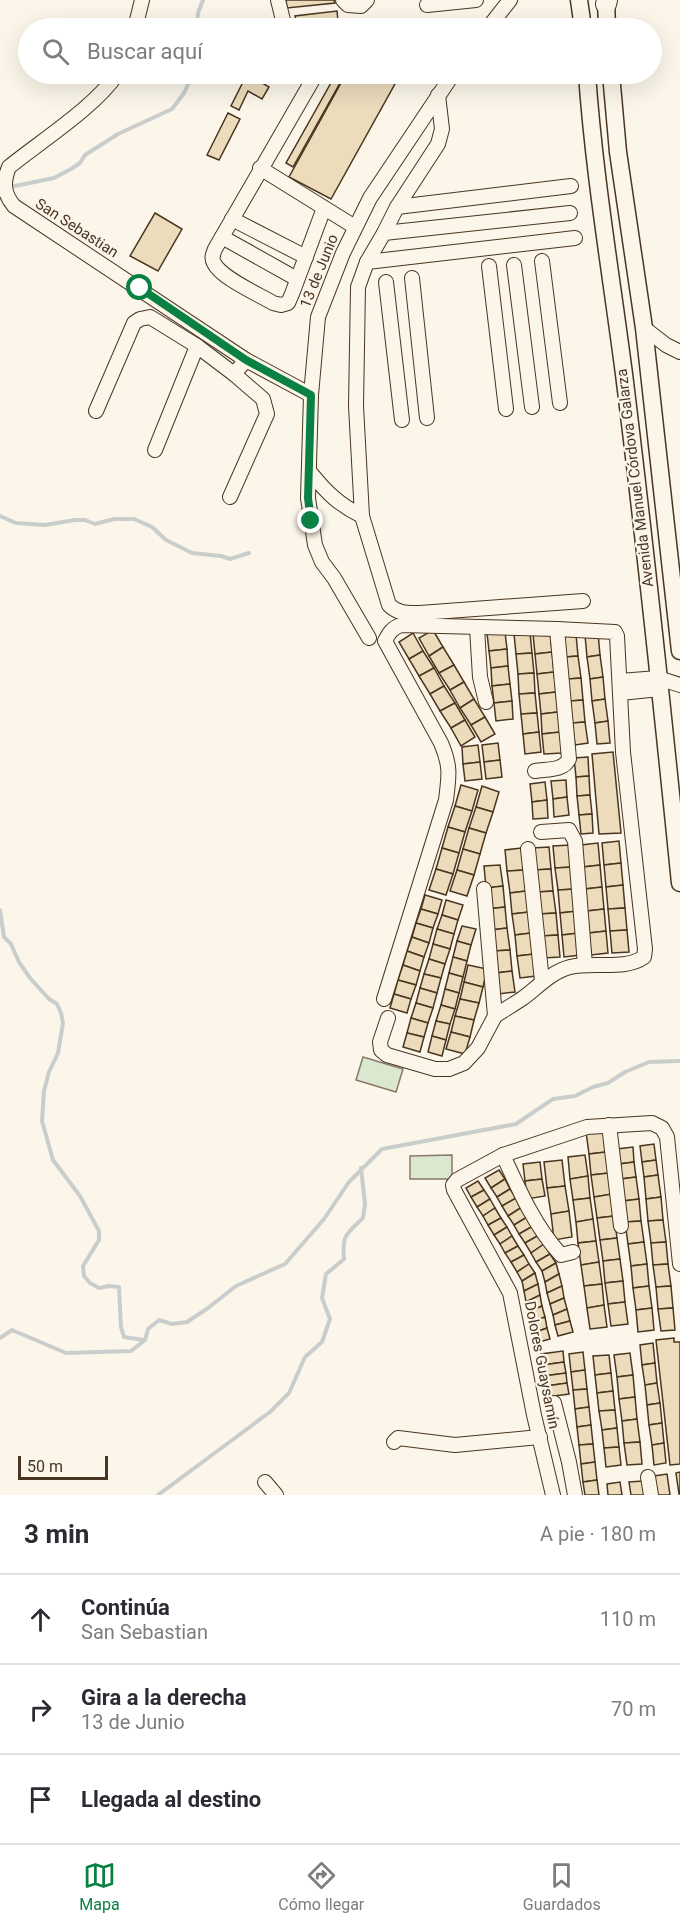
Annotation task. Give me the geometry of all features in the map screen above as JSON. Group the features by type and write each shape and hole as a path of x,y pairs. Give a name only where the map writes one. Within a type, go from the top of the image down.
{"main road":[{"path":"579,0 582,18"},
{"path":"606,2 607,18"},
{"name":"Avenida Manuel Córdova Galarza","path":"588,84 591,129 659,684 680,883"},
{"name":"Avenida Manuel Córdova Galarza","path":"612,84 618,152 644,328 680,651"},
{"path":"615,313 644,328"}],"street":[{"path":"138,18 142,0"},
{"path":"278,0 282,18"},
{"path":"343,0 348,5 361,6 367,0"},
{"path":"427,5 476,0"},
{"path":"496,18 510,0"},
{"name":"San Sebastian","path":"110,84 88,105 9,166 4,188 7,198 14,206 246,360 311,395"},
{"path":"310,84 222,237 212,256 214,263 223,274 273,303 281,305 288,303 324,208"},
{"name":"13 de Junio","path":"369,638 322,562 315,545 308,498 311,395 318,316 355,227 370,198 446,84"},
{"path":"438,95 442,122 441,137 397,207 367,262 358,287 356,382 362,516 389,605 394,610 403,613 583,601"},
{"path":"260,168 355,227"},
{"path":"397,207 571,186"},
{"path":"384,233 570,213"},
{"path":"232,219 306,257"},
{"path":"222,237 297,279"},
{"path":"367,262 575,238"},
{"path":"542,261 560,403"},
{"path":"514,265 532,406"},
{"path":"489,266 506,409"},
{"path":"412,278 428,418"},
{"path":"386,282 402,420"},
{"path":"96,411 134,323 140,318 150,317 197,346 263,399 267,414 230,497"},
{"path":"644,328 666,345 680,352"},
{"path":"155,450 197,346"},
{"path":"234,374 246,360"},
{"path":"310,472 343,506 362,516"},
{"path":"384,999 446,800 449,761 386,641 389,633 401,625 615,632 623,752 645,949 644,957 635,963 568,967 542,981 495,1016 478,1048 464,1063 449,1069 435,1069 387,1055 381,1050 380,1042 388,1018"},
{"path":"477,628 480,677 486,702"},
{"path":"535,771 561,768 569,759 557,629"},
{"path":"620,687 680,685"},
{"path":"541,832 569,831 575,840 585,965"},
{"path":"528,849 542,981"},
{"path":"484,889 495,1016"},
{"name":"Dolores Guaysamín","path":"553,1495 510,1293 453,1185 457,1180 503,1155 587,1127 652,1123 662,1128 666,1137 680,1264"},
{"path":"609,1125 621,1226"},
{"path":"503,1155 531,1213 552,1245 561,1255 573,1252"},
{"name":"Dolores Guaysamín","path":"554,1403 569,1462 574,1495"},
{"path":"394,1442 398,1438 454,1445 540,1437"},
{"path":"648,1478 651,1495"},
{"path":"265,1482 276,1495"}],"green space":[{"path":"363,1057 403,1069 396,1092 356,1080"},
{"path":"452,1155 452,1179 410,1179 410,1156"}],"building":[{"path":"286,0 334,0 335,3 287,8"},
{"path":"337,11 338,18 295,18 295,16"},
{"path":"242,84 264,84 269,87 262,99 248,91 239,110 231,106"},
{"path":"330,84 339,84 293,167 286,163"},
{"path":"340,84 395,84 331,199 289,177"},
{"path":"228,113 240,119 219,160 207,155"},
{"path":"155,213 182,229 158,271 130,256"},
{"path":"433,630 443,647 429,656 419,638"},
{"path":"505,632 507,649 489,651 487,633"},
{"path":"550,632 552,652 535,654 533,634"},
{"path":"413,633 423,651 409,659 399,642"},
{"path":"530,633 532,653 516,654 514,634"},
{"path":"598,633 600,655 587,657 585,635"},
{"path":"576,634 578,656 565,657 563,635"},
{"path":"443,647 454,665 439,673 429,656"},
{"path":"507,649 508,666 491,668 489,651"},
{"path":"423,651 434,668 419,676 409,659"},
{"path":"552,652 554,672 537,674 535,654"},
{"path":"532,653 534,673 518,674 516,654"},
{"path":"600,655 603,677 590,679 587,657"},
{"path":"578,656 581,678 568,679 565,657"},
{"path":"454,665 464,682 450,690 439,673"},
{"path":"508,666 510,684 492,686 491,668"},
{"path":"434,668 444,686 430,694 419,676"},
{"path":"554,672 556,692 539,694 537,674"},
{"path":"534,673 535,693 519,694 518,674"},
{"path":"603,677 605,699 592,701 590,679"},
{"path":"581,678 583,700 570,701 568,679"},
{"path":"464,682 474,699 460,708 450,690"},
{"path":"510,684 512,701 494,703 492,686"},
{"path":"444,686 455,703 440,711 430,694"},
{"path":"556,692 558,712 541,714 539,694"},
{"path":"535,693 537,713 521,714 519,694"},
{"path":"474,699 485,717 471,725 460,708"},
{"path":"605,699 608,721 595,723 592,701"},
{"path":"583,700 585,722 572,723 570,701"},
{"path":"512,701 513,719 496,721 494,703"},
{"path":"455,703 465,720 451,728 440,711"},
{"path":"558,712 560,732 542,734 541,714"},
{"path":"537,713 539,732 523,734 521,714"},
{"path":"485,717 495,734 481,742 471,725"},
{"path":"465,720 475,737 461,746 451,728"},
{"path":"608,721 610,743 597,744 595,723"},
{"path":"585,722 588,743 575,745 572,723"},
{"path":"539,732 541,752 525,754 523,734"},
{"path":"560,732 562,753 544,754 542,734"},
{"path":"498,743 500,760 484,762 482,745"},
{"path":"478,745 480,762 463,764 462,747"},
{"path":"613,752 621,833 599,834 592,754"},
{"path":"588,757 589,776 576,777 574,758"},
{"path":"500,760 502,777 486,779 484,762"},
{"path":"480,762 482,779 465,781 463,764"},
{"path":"589,776 590,795 577,796 576,777"},
{"path":"566,780 567,797 553,799 551,781"},
{"path":"545,782 547,800 532,802 530,784"},
{"path":"461,785 478,790 472,811 455,806"},
{"path":"482,786 499,792 493,812 476,807"},
{"path":"590,795 592,814 579,815 577,796"},
{"path":"567,797 569,815 554,817 553,799"},
{"path":"547,800 548,818 533,819 532,802"},
{"path":"455,806 472,811 465,832 448,827"},
{"path":"476,807 493,812 486,833 469,828"},
{"path":"592,814 593,833 581,834 579,815"},
{"path":"448,827 465,832 459,853 442,848"},
{"path":"469,828 486,833 480,854 463,849"},
{"path":"619,841 621,863 604,865 602,843"},
{"path":"598,843 600,865 583,867 581,845"},
{"path":"570,845 573,867 555,868 553,846"},
{"path":"549,847 551,869 534,870 532,848"},
{"path":"442,848 459,853 453,874 436,869"},
{"path":"521,848 524,870 507,871 505,850"},
{"path":"463,849 480,854 474,875 457,870"},
{"path":"621,863 623,885 606,887 604,865"},
{"path":"500,865 503,886 486,888 484,866"},
{"path":"600,865 602,887 585,889 583,867"},
{"path":"573,867 575,889 558,890 555,868"},
{"path":"436,869 453,874 446,895 429,890"},
{"path":"551,869 553,891 537,892 534,870"},
{"path":"457,870 474,875 467,896 450,891"},
{"path":"524,870 526,891 510,893 507,871"},
{"path":"623,885 625,908 608,909 606,887"},
{"path":"503,886 505,907 488,909 486,888"},
{"path":"602,887 604,909 587,911 585,889"},
{"path":"575,889 577,911 560,913 558,890"},
{"path":"526,891 529,912 512,914 510,893"},
{"path":"553,891 556,913 539,914 537,892"},
{"path":"425,895 442,900 438,914 421,909"},
{"path":"446,900 463,905 458,920 442,915"},
{"path":"505,907 507,928 491,930 488,909"},
{"path":"625,908 627,930 610,931 608,909"},
{"path":"421,909 438,914 433,928 416,923"},
{"path":"604,909 606,931 589,933 587,911"},
{"path":"577,911 579,933 562,935 560,913"},
{"path":"529,912 531,933 515,935 512,914"},
{"path":"556,913 558,935 541,936 539,914"},
{"path":"442,915 458,920 454,934 437,929"},
{"path":"416,923 433,928 429,943 412,937"},
{"path":"462,926 476,929 471,945 457,941"},
{"path":"507,928 510,950 493,951 491,930"},
{"path":"437,929 454,934 450,949 433,944"},
{"path":"627,930 629,952 612,953 610,931"},
{"path":"606,931 608,953 591,955 589,933"},
{"path":"531,933 534,954 517,956 515,935"},
{"path":"579,933 581,955 564,957 562,935"},
{"path":"558,935 560,957 543,958 541,936"},
{"path":"412,937 429,943 424,957 407,951"},
{"path":"457,941 471,945 467,961 453,957"},
{"path":"433,944 450,949 445,964 429,959"},
{"path":"510,950 512,971 496,973 493,951"},
{"path":"407,951 424,957 420,971 403,965"},
{"path":"534,954 536,976 520,978 517,956"},
{"path":"453,957 467,961 463,977 449,973"},
{"path":"429,959 445,964 441,978 424,974"},
{"path":"403,965 420,971 416,985 398,980"},
{"path":"468,965 487,969 483,987 464,982"},
{"path":"512,971 515,992 498,994 496,973"},
{"path":"449,973 463,977 459,993 445,989"},
{"path":"424,974 441,978 437,993 420,988"},
{"path":"398,980 416,985 411,999 394,994"},
{"path":"464,982 483,987 479,1003 460,999"},
{"path":"420,988 437,993 433,1008 416,1003"},
{"path":"445,989 459,993 455,1009 441,1005"},
{"path":"394,994 411,999 407,1013 390,1008"},
{"path":"460,999 479,1003 474,1020 455,1016"},
{"path":"416,1003 433,1008 428,1023 411,1018"},
{"path":"441,1005 455,1009 450,1024 436,1021"},
{"path":"455,1016 474,1020 470,1037 451,1032"},
{"path":"411,1018 428,1023 424,1037 407,1033"},
{"path":"436,1021 450,1024 446,1040 432,1036"},
{"path":"451,1032 470,1037 465,1054 446,1049"},
{"path":"407,1033 424,1037 420,1052 403,1047"},
{"path":"432,1036 446,1040 442,1056 428,1052"},
{"path":"603,1130 606,1152 589,1154 586,1132"},
{"path":"654,1144 656,1160 642,1162 640,1146"},
{"path":"633,1147 634,1162 619,1164 617,1149"},
{"path":"606,1152 609,1173 591,1175 589,1154"},
{"path":"585,1155 588,1176 570,1179 568,1157"},
{"path":"562,1160 565,1186 547,1188 544,1162"},
{"path":"656,1160 658,1175 644,1177 642,1162"},
{"path":"540,1162 542,1179 525,1181 523,1164"},
{"path":"634,1162 636,1177 621,1179 619,1164"},
{"path":"499,1170 505,1179 491,1188 485,1178"},
{"path":"609,1173 612,1194 594,1197 591,1175"},
{"path":"658,1175 661,1197 646,1199 644,1177"},
{"path":"588,1176 590,1198 573,1200 570,1179"},
{"path":"636,1177 639,1199 623,1201 621,1179"},
{"path":"505,1179 510,1189 497,1197 491,1188"},
{"path":"542,1179 545,1196 527,1199 525,1181"},
{"path":"478,1181 484,1190 471,1197 466,1188"},
{"path":"565,1186 569,1211 551,1214 547,1188"},
{"path":"510,1189 516,1198 502,1206 497,1197"},
{"path":"484,1190 490,1199 477,1207 471,1197"},
{"path":"612,1194 614,1216 597,1218 594,1197"},
{"path":"661,1197 663,1220 648,1221 646,1199"},
{"path":"516,1198 522,1207 508,1216 502,1206"},
{"path":"590,1198 593,1219 576,1222 573,1200"},
{"path":"490,1199 495,1208 483,1216 477,1207"},
{"path":"639,1199 641,1221 625,1222 623,1201"},
{"path":"522,1207 527,1217 514,1225 508,1216"},
{"path":"495,1208 501,1218 488,1225 483,1216"},
{"path":"569,1211 572,1237 554,1240 551,1214"},
{"path":"614,1216 617,1238 600,1240 597,1218"},
{"path":"527,1217 533,1226 519,1234 514,1225"},
{"path":"501,1218 507,1227 494,1235 488,1225"},
{"path":"593,1219 596,1241 578,1243 576,1222"},
{"path":"663,1220 666,1242 651,1243 648,1221"},
{"path":"641,1221 644,1242 628,1244 625,1222"},
{"path":"533,1226 539,1235 525,1243 519,1234"},
{"path":"507,1227 512,1236 500,1244 494,1235"},
{"path":"539,1235 544,1244 531,1253 525,1243"},
{"path":"512,1236 518,1246 505,1253 500,1244"},
{"path":"617,1238 620,1259 603,1261 600,1240"},
{"path":"596,1241 599,1262 581,1265 578,1243"},
{"path":"644,1242 647,1264 631,1266 628,1244"},
{"path":"666,1242 668,1264 653,1265 651,1243"},
{"path":"544,1244 550,1254 536,1262 531,1253"},
{"path":"518,1246 524,1255 511,1262 505,1253"},
{"path":"550,1254 556,1263 542,1271 536,1262"},
{"path":"524,1255 529,1264 517,1272 511,1262"},
{"path":"620,1259 623,1281 605,1283 603,1261"},
{"path":"599,1262 602,1284 584,1286 581,1265"},
{"path":"556,1263 559,1274 545,1282 542,1271"},
{"path":"529,1264 535,1273 522,1281 517,1272"},
{"path":"647,1264 649,1286 633,1288 631,1266"},
{"path":"668,1264 671,1286 656,1287 653,1265"},
{"path":"535,1273 538,1284 524,1291 522,1281"},
{"path":"559,1274 562,1286 547,1293 545,1282"},
{"path":"623,1281 625,1302 608,1304 605,1283"},
{"path":"538,1284 540,1295 526,1302 524,1291"},
{"path":"602,1284 604,1305 587,1308 584,1286"},
{"path":"562,1286 564,1298 550,1304 547,1293"},
{"path":"649,1286 652,1308 636,1310 633,1288"},
{"path":"671,1286 673,1308 658,1309 656,1287"},
{"path":"540,1295 542,1306 528,1312 526,1302"},
{"path":"564,1298 567,1309 553,1315 550,1304"},
{"path":"625,1302 628,1324 611,1326 608,1304"},
{"path":"604,1305 607,1327 590,1329 587,1308"},
{"path":"542,1306 545,1317 531,1322 528,1312"},
{"path":"652,1308 654,1330 638,1332 636,1310"},
{"path":"673,1308 675,1330 661,1331 658,1309"},
{"path":"567,1309 570,1321 555,1325 553,1315"},
{"path":"545,1317 547,1328 533,1333 531,1322"},
{"path":"570,1321 573,1332 558,1336 555,1325"},
{"path":"547,1328 550,1339 535,1343 533,1333"},
{"path":"674,1338 674,1342 680,1342 680,1464 670,1465 656,1340"},
{"path":"653,1343 655,1363 642,1365 640,1345"},
{"path":"563,1351 564,1362 543,1365 541,1354"},
{"path":"583,1352 585,1370 571,1372 569,1354"},
{"path":"630,1353 633,1375 617,1377 614,1355"},
{"path":"609,1355 611,1373 595,1375 593,1356"},
{"path":"564,1362 566,1373 544,1376 543,1365"},
{"path":"655,1363 657,1383 645,1385 642,1365"},
{"path":"585,1370 587,1389 573,1390 571,1372"},
{"path":"566,1373 567,1383 546,1386 544,1376"},
{"path":"611,1373 613,1391 597,1393 595,1375"},
{"path":"633,1375 635,1397 619,1399 617,1377"},
{"path":"567,1383 569,1394 547,1397 546,1386"},
{"path":"657,1383 660,1403 647,1405 645,1385"},
{"path":"587,1389 589,1407 575,1409 573,1390"},
{"path":"613,1391 615,1410 599,1411 597,1393"},
{"path":"635,1397 637,1419 622,1421 619,1399"},
{"path":"660,1403 662,1423 649,1425 647,1405"},
{"path":"589,1407 591,1425 577,1427 575,1409"},
{"path":"615,1410 617,1428 602,1430 599,1411"},
{"path":"637,1419 640,1442 624,1443 622,1421"},
{"path":"662,1423 664,1443 652,1445 649,1425"},
{"path":"591,1425 593,1444 579,1445 577,1427"},
{"path":"617,1428 619,1447 604,1448 602,1430"},
{"path":"640,1442 642,1464 627,1465 624,1443"},
{"path":"664,1443 666,1463 654,1465 652,1445"},
{"path":"593,1444 595,1462 581,1464 579,1445"},
{"path":"619,1447 621,1465 606,1467 604,1448"},
{"path":"595,1462 597,1480 583,1482 581,1464"},
{"path":"680,1472 680,1494 679,1494 676,1473"},
{"path":"667,1474 670,1495 656,1495 654,1476"},
{"path":"597,1480 599,1495 585,1495 583,1482"},
{"path":"643,1481 645,1495 631,1495 629,1482"},
{"path":"620,1482 622,1495 608,1495 607,1484"}],"waterway":[{"path":"198,18 203,0"},
{"path":"10,187 54,178 71,169 80,163 85,155 118,134 172,109 188,84"},
{"path":"0,516 16,523 45,525 75,520 85,520 95,524 114,519 134,519 152,527 166,540 192,553 230,559 249,553"},
{"path":"0,910 4,937 11,944 30,978 49,999 57,1004 61,1013 63,1023 58,1053 49,1072 44,1091 42,1121 53,1160 80,1196 99,1231 99,1240 83,1266 84,1276 99,1288 119,1287 121,1327 124,1337 144,1340"},
{"path":"0,1338 12,1330 66,1353 131,1351 145,1340 148,1329 159,1320 172,1324 187,1322 236,1286 285,1264 324,1219 349,1182 382,1149 516,1124 553,1099 575,1096 608,1083 625,1072 649,1062 679,1061"},
{"path":"158,1495 270,1412 289,1393 305,1357 322,1342 330,1319 322,1298 326,1274 344,1259 346,1236 363,1218 365,1204 361,1168"}],"route":[{"path":"140,288 246,360 311,395 308,498 311,521"}]}
